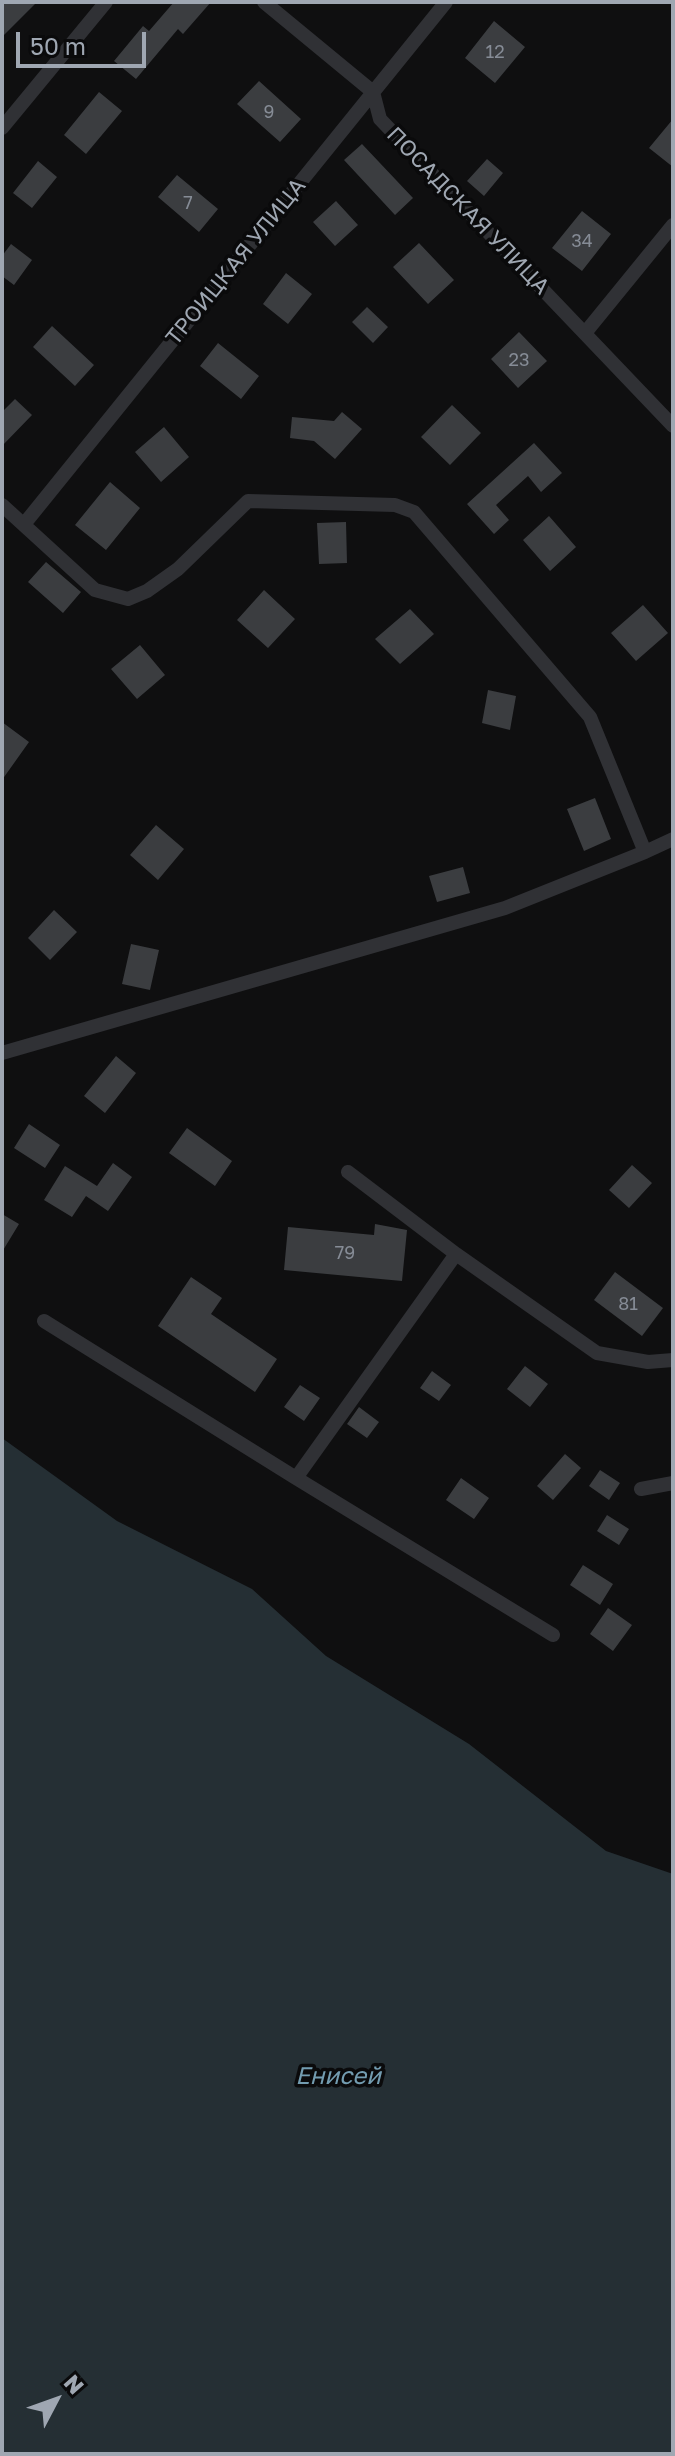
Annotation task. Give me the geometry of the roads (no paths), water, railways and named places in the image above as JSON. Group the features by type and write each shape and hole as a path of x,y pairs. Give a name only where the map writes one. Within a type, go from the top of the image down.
{"street":[{"path":"2,128 106,2"},
{"name":"ПОСАДСКАЯ УЛИЦА","path":"264,2 373,92 380,119 673,426"},
{"name":"ТРОИЦКАЯ УЛИЦА","path":"25,523 446,2"},
{"path":"585,333 673,225"},
{"path":"2,505 95,590 128,599 147,591 178,569 248,501 395,505 414,512 590,717 645,852"},
{"path":"2,1053 505,908 673,839"},
{"path":"348,1172 456,1254 597,1353 648,1362 673,1360"},
{"path":"296,1478 456,1254"},
{"path":"44,1321 553,1635"},
{"path":"641,1489 673,1483"}],"water":[{"name":"Енисей","path":"2,1438 117,1521 252,1589 326,1656 469,1744 606,1851 673,1874 673,2454 2,2454"}]}
